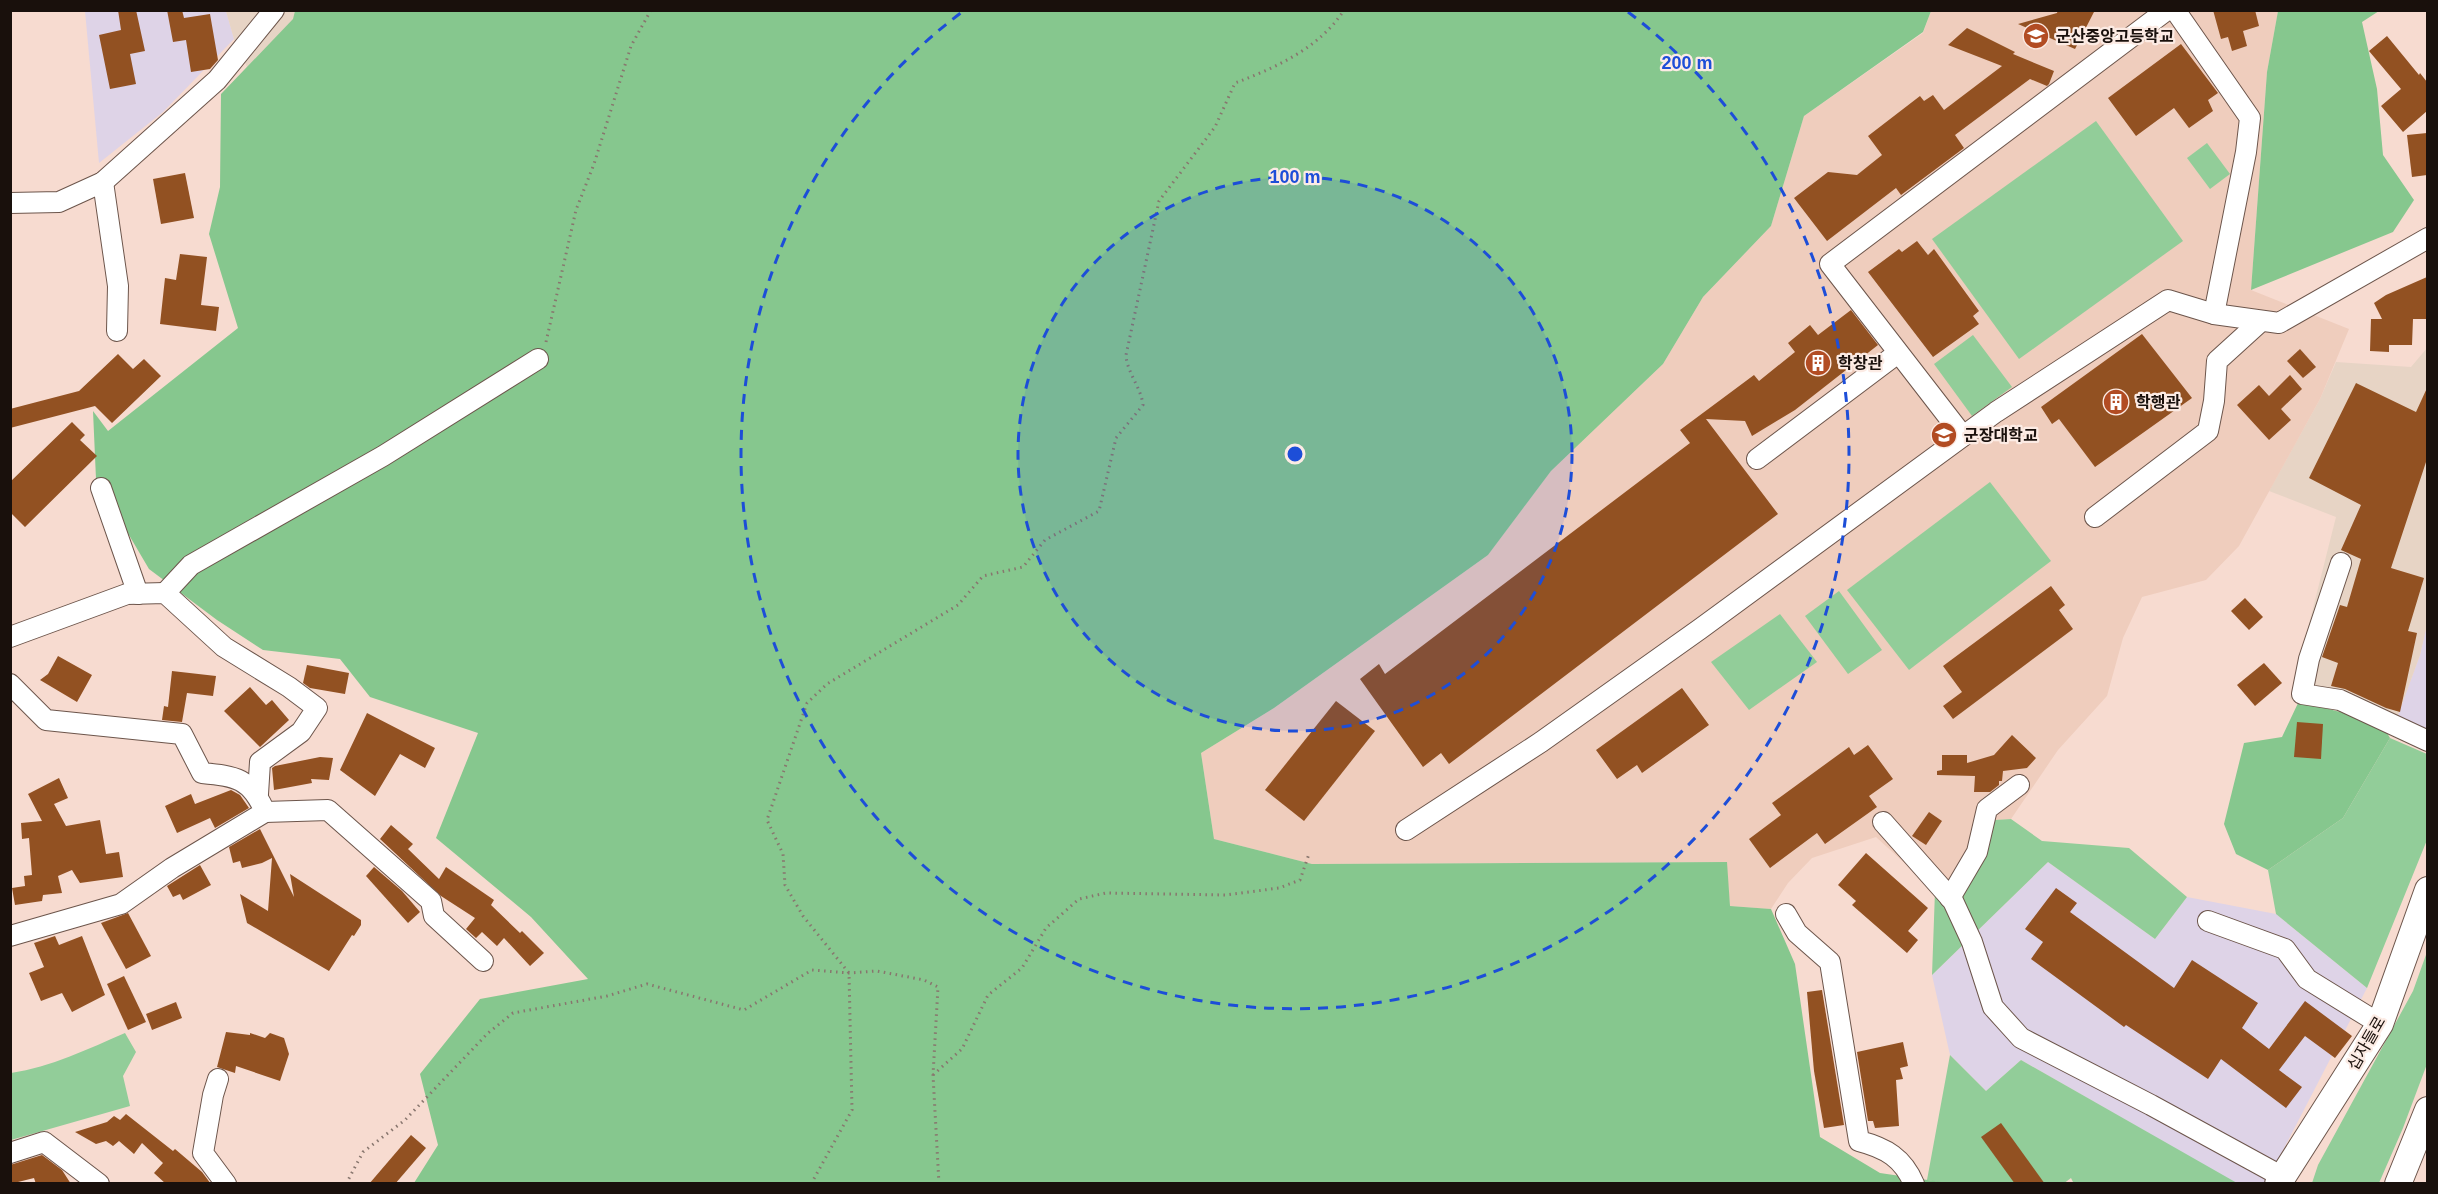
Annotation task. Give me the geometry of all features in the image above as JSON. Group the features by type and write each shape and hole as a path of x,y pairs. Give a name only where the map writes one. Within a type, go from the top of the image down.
{"main road":[{"name":"십자들로","path":"2280,1180 2380,1024 2427,890"},
{"path":"2398,1184 2427,1110"}],"street":[{"path":"10,203 59,202 102,182 217,80 274,10"},
{"path":"1963,436 1830,264 2167,10"},
{"path":"2175,10 2250,118 2246,152 2214,314"},
{"path":"102,182 118,286 117,331"},
{"path":"2095,517 2208,431 2214,401 2217,361 2270,322 2427,238"},
{"path":"1406,830 1541,742 1700,629 1996,412 2168,300 2214,314 2270,322"},
{"path":"1757,459 1898,352"},
{"path":"165,593 191,565 383,456 538,358"},
{"path":"101,488 138,594"},
{"path":"2341,563 2309,659 2302,694 2340,700 2427,741"},
{"path":"10,637 127,594 165,593 225,647 289,687 317,708 301,732 260,762 262,803"},
{"path":"10,684 46,720 182,734 202,773 234,776 262,803 328,810 431,901 434,916 483,962"},
{"path":"1950,898 1977,852 1987,809 2019,785"},
{"path":"10,936 121,904 262,803"},
{"path":"1882,822 1950,898 1972,942 1994,1007 2021,1038 2151,1105 2280,1180"},
{"path":"1786,914 1797,933 1830,962 1859,1141 1882,1147 1907,1168 1914,1184"},
{"path":"2208,921 2284,949 2307,979 2380,1024"},
{"path":"218,1079 203,1153 226,1184"},
{"path":"10,1153 44,1142 99,1184"}],"path":[{"path":"538,358 548,337 576,210 594,164 631,46 651,10"},
{"path":"811,1184 852,1110 849,973 803,916 785,885 783,854 766,820 807,702 827,684 958,605 984,576 1023,567 1045,540 1099,511 1116,438 1143,405 1142,393 1127,366 1126,355 1159,201 1215,127 1235,83 1268,70 1310,46 1344,10"},
{"path":"933,1075 962,1049 988,995 1022,968 1046,928 1080,899 1106,893 1226,896 1278,888 1300,880 1309,854"},
{"path":"346,1184 363,1152 405,1120 488,1033 513,1013 607,996 647,984 744,1010 812,970 849,973 877,971 924,980 938,987 933,1075 939,1184"}],"shaded area":[{"path":"85,11 226,11 234,39 163,112 99,163"},
{"path":"226,11 295,11 294,19 247,67 234,39"},
{"name":"군장대학교","path":"1931,11 2278,11 2267,72 2251,290 2349,329 2320,399 2239,546 2206,580 2142,597 2123,638 2107,696 2058,750 2011,819 1994,820 1964,891 1935,891 1876,837 1812,858 1788,883 1771,909 1730,906 1726,862 1312,864 1214,839 1201,753 1274,708 1488,555 1551,471 1663,364 1703,297 1771,226 1804,116 1923,33"},
{"path":"2427,348 2427,625 2420,655 2394,726 2290,699 2336,517 2269,491 2320,399 2336,362 2411,367"},
{"path":"2427,624 2427,732 2396,720 2420,655"},
{"path":"2048,862 2155,939 2187,897 2276,914 2367,988 2266,1183 2237,1184 2021,1060 1986,1091 1950,1055 1932,975"}],"green space":[{"path":"295,11 1931,11 1923,32 1804,116 1771,226 1703,297 1663,364 1551,471 1488,555 1274,708 1201,753 1214,839 1312,864 1727,862 1730,906 1771,909 1795,964 1820,1137 1880,1173 1948,1183 414,1183 438,1145 420,1074 480,999 588,979 531,917 436,838 478,733 370,697 340,659 263,650 217,620 149,569 96,479 93,411 108,431 238,328 209,234 220,187 221,94 293,19"},
{"path":"2278,11 2379,11 2362,22 2377,89 2383,155 2414,200 2393,232 2251,290 2267,72"},
{"path":"2096,121 2183,241 2019,359 1932,239"},
{"path":"2207,143 2230,174 2210,189 2187,158"},
{"path":"1973,335 2012,387 1972,416 1934,364"},
{"path":"1990,482 2051,561 1909,670 1847,590"},
{"path":"1839,591 1882,650 1848,674 1805,616"},
{"path":"1780,614 1817,662 1749,710 1711,662"},
{"path":"2299,701 2381,723 2390,738 2343,818 2268,870 2236,854 2224,824 2244,743 2282,737"},
{"path":"2390,738 2427,754 2427,840 2367,988 2276,914 2268,870 2343,818"},
{"path":"2011,819 2042,841 2129,848 2187,897 2155,939 2048,862 1932,975 1935,891 1964,891 1994,820"},
{"path":"2427,952 2427,1064 2379,1183 2312,1183 2318,1165 2413,991"},
{"path":"125,1033 136,1052 123,1076 130,1106 11,1140 11,1073 55,1062"},
{"path":"1950,1055 1986,1091 2021,1060 2237,1183 2074,1184 2071,1178 2063,1184 1948,1184 1927,1180"}],"building":[{"path":"118,10 136,10 145,51 130,54 136,84 110,89 99,35 121,30"},
{"path":"167,10 182,10 184,18 210,14 218,60 210,69 191,72 186,40 173,42"},
{"path":"2058,10 2095,10 2075,49 2018,24 2057,13"},
{"path":"2213,10 2255,10 2259,26 2243,31 2247,46 2232,51 2228,37 2221,39"},
{"path":"1967,28 2015,52 2013,54 2054,71 2049,84 2047,86 2030,79 1955,135 1964,148 1901,195 1896,188 1827,241 1794,198 1828,172 1857,175 1882,155 1868,136 1920,96 1924,101 1933,95 1944,110 2002,66 1948,45"},
{"path":"2387,36 2427,82 2427,111 2403,132 2381,106 2401,89 2369,51"},
{"path":"2181,44 2218,93 2208,100 2213,111 2189,128 2174,108 2136,136 2108,98"},
{"path":"2427,133 2427,175 2412,177 2407,135"},
{"path":"185,173 194,218 161,224 153,179"},
{"path":"1917,241 1928,255 1934,249 1979,311 1973,316 1979,324 1933,357 1868,272 1899,249 1902,252"},
{"path":"180,254 207,257 201,305 219,307 216,331 160,324 165,278 176,280"},
{"path":"2427,277 2427,319 2413,319 2412,345 2389,345 2389,352 2370,351 2371,319 2382,319 2374,303 2386,295"},
{"path":"1851,310 1878,345 1795,410 1752,436 1745,421 1706,419 1778,514 1449,764 1441,753 1423,767 1360,679 1379,664 1385,674 1690,443 1680,430 1754,375 1759,381 1795,352 1788,343 1810,325 1818,335"},
{"name":"학행관","path":"2142,334 2192,398 2095,467 2059,419 2052,424 2041,407"},
{"path":"2300,349 2316,367 2303,378 2287,361"},
{"path":"118,354 133,369 144,359 161,376 112,423 95,406 10,428 10,409 79,391"},
{"path":"2290,375 2302,389 2281,409 2291,420 2269,440 2237,405 2259,385 2269,396"},
{"path":"2356,383 2416,412 2427,388 2427,459 2391,568 2424,578 2408,631 2417,633 2400,712 2345,689 2331,686 2338,663 2322,657 2340,605 2347,607 2361,559 2341,550 2361,505 2309,478"},
{"path":"72,422 85,435 80,440 97,456 25,527 10,512 10,482"},
{"path":"2051,586 2065,605 2059,610 2073,629 1953,719 1943,706 1962,692 1943,666"},
{"path":"2245,598 2263,617 2249,630 2231,611"},
{"path":"58,656 92,675 77,702 40,680 48,674"},
{"path":"2264,663 2282,683 2255,706 2237,685"},
{"path":"307,665 349,673 345,694 310,688 303,683"},
{"path":"172,671 216,676 213,696 187,693 182,722 162,720 164,706 168,707"},
{"path":"250,687 266,705 272,700 289,720 260,747 224,711"},
{"path":"1682,688 1709,725 1642,773 1637,765 1617,779 1596,750"},
{"path":"1336,701 1375,731 1304,821 1265,790"},
{"path":"367,713 435,748 425,768 400,754 375,796 340,770"},
{"path":"2297,722 2323,724 2321,759 2294,757"},
{"path":"2012,735 2036,758 2027,768 2003,771 2002,781 1999,781 1999,785 1990,792 1974,792 1975,776 1937,775 1937,771 1942,770 1942,755 1967,755 1967,763 1994,755"},
{"path":"1868,745 1893,779 1869,796 1877,807 1825,844 1817,833 1770,868 1749,839 1781,815 1772,803 1849,747 1854,755"},
{"path":"320,757 333,758 329,780 311,779 312,783 274,790 272,768"},
{"path":"59,778 68,798 54,804 66,826 100,820 106,854 119,852 123,877 80,883 72,870 58,876 62,893 43,895 42,901 15,905 12,888 25,886 24,876 32,875 29,838 22,839 21,823 42,821 28,794"},
{"path":"231,790 240,795 249,808 215,828 210,818 177,833 165,806 191,794 195,804"},
{"path":"1929,812 1942,821 1926,845 1912,836"},
{"path":"391,825 413,844 408,849 439,879 446,867 494,900 491,905 544,953 530,966 504,938 497,946 482,932 476,938 466,929 475,918 441,896 380,839"},
{"path":"260,829 294,897 290,874 361,920 361,925 329,971 247,923 240,894 268,911 272,858 242,868 240,861 233,863 229,847"},
{"path":"1866,853 1928,908 1908,931 1918,940 1907,953 1852,905 1856,901 1838,885"},
{"path":"200,865 211,885 183,900 180,894 173,897 167,886"},
{"path":"374,867 402,891 420,912 408,923 366,876"},
{"path":"2056,888 2077,903 2070,912 2174,988 2192,960 2258,1003 2242,1028 2269,1049 2305,1001 2352,1036 2335,1058 2305,1036 2279,1070 2302,1087 2286,1108 2221,1059 2208,1079 2126,1025 2124,1027 2031,959 2043,942 2025,929"},
{"path":"128,913 151,956 126,969 101,923"},
{"path":"55,936 59,945 82,936 105,995 72,1012 62,993 41,1001 29,973 44,967 34,943"},
{"path":"124,976 146,1022 128,1030 107,984"},
{"path":"1822,990 1844,1125 1824,1128 1814,1071 1807,992"},
{"path":"176,1002 182,1018 152,1030 146,1014"},
{"path":"226,1032 250,1035 250,1033 265,1038 270,1033 284,1038 289,1054 280,1081 236,1066 235,1073 217,1067"},
{"path":"1903,1042 1908,1066 1900,1068 1903,1079 1896,1080 1899,1126 1875,1128 1873,1121 1868,1121 1857,1052"},
{"path":"126,1114 173,1151 175,1149 202,1172 211,1184 166,1184 154,1173 163,1163 142,1143 134,1154 119,1141 113,1146 106,1141 96,1144 75,1132 107,1122 114,1116 120,1120"},
{"path":"2001,1123 2045,1184 2015,1184 1981,1137"},
{"path":"411,1135 426,1148 395,1184 369,1184"},
{"path":"42,1155 62,1170 71,1184 36,1184 34,1178 10,1184 10,1165"}],"place":[{"name":"군산중앙고등학교","path":"2036,36"},
{"name":"학창관","path":"1818,363"},
{"name":"학행관","path":"2116,402"},
{"name":"군장대학교","path":"1944,435"}]}
